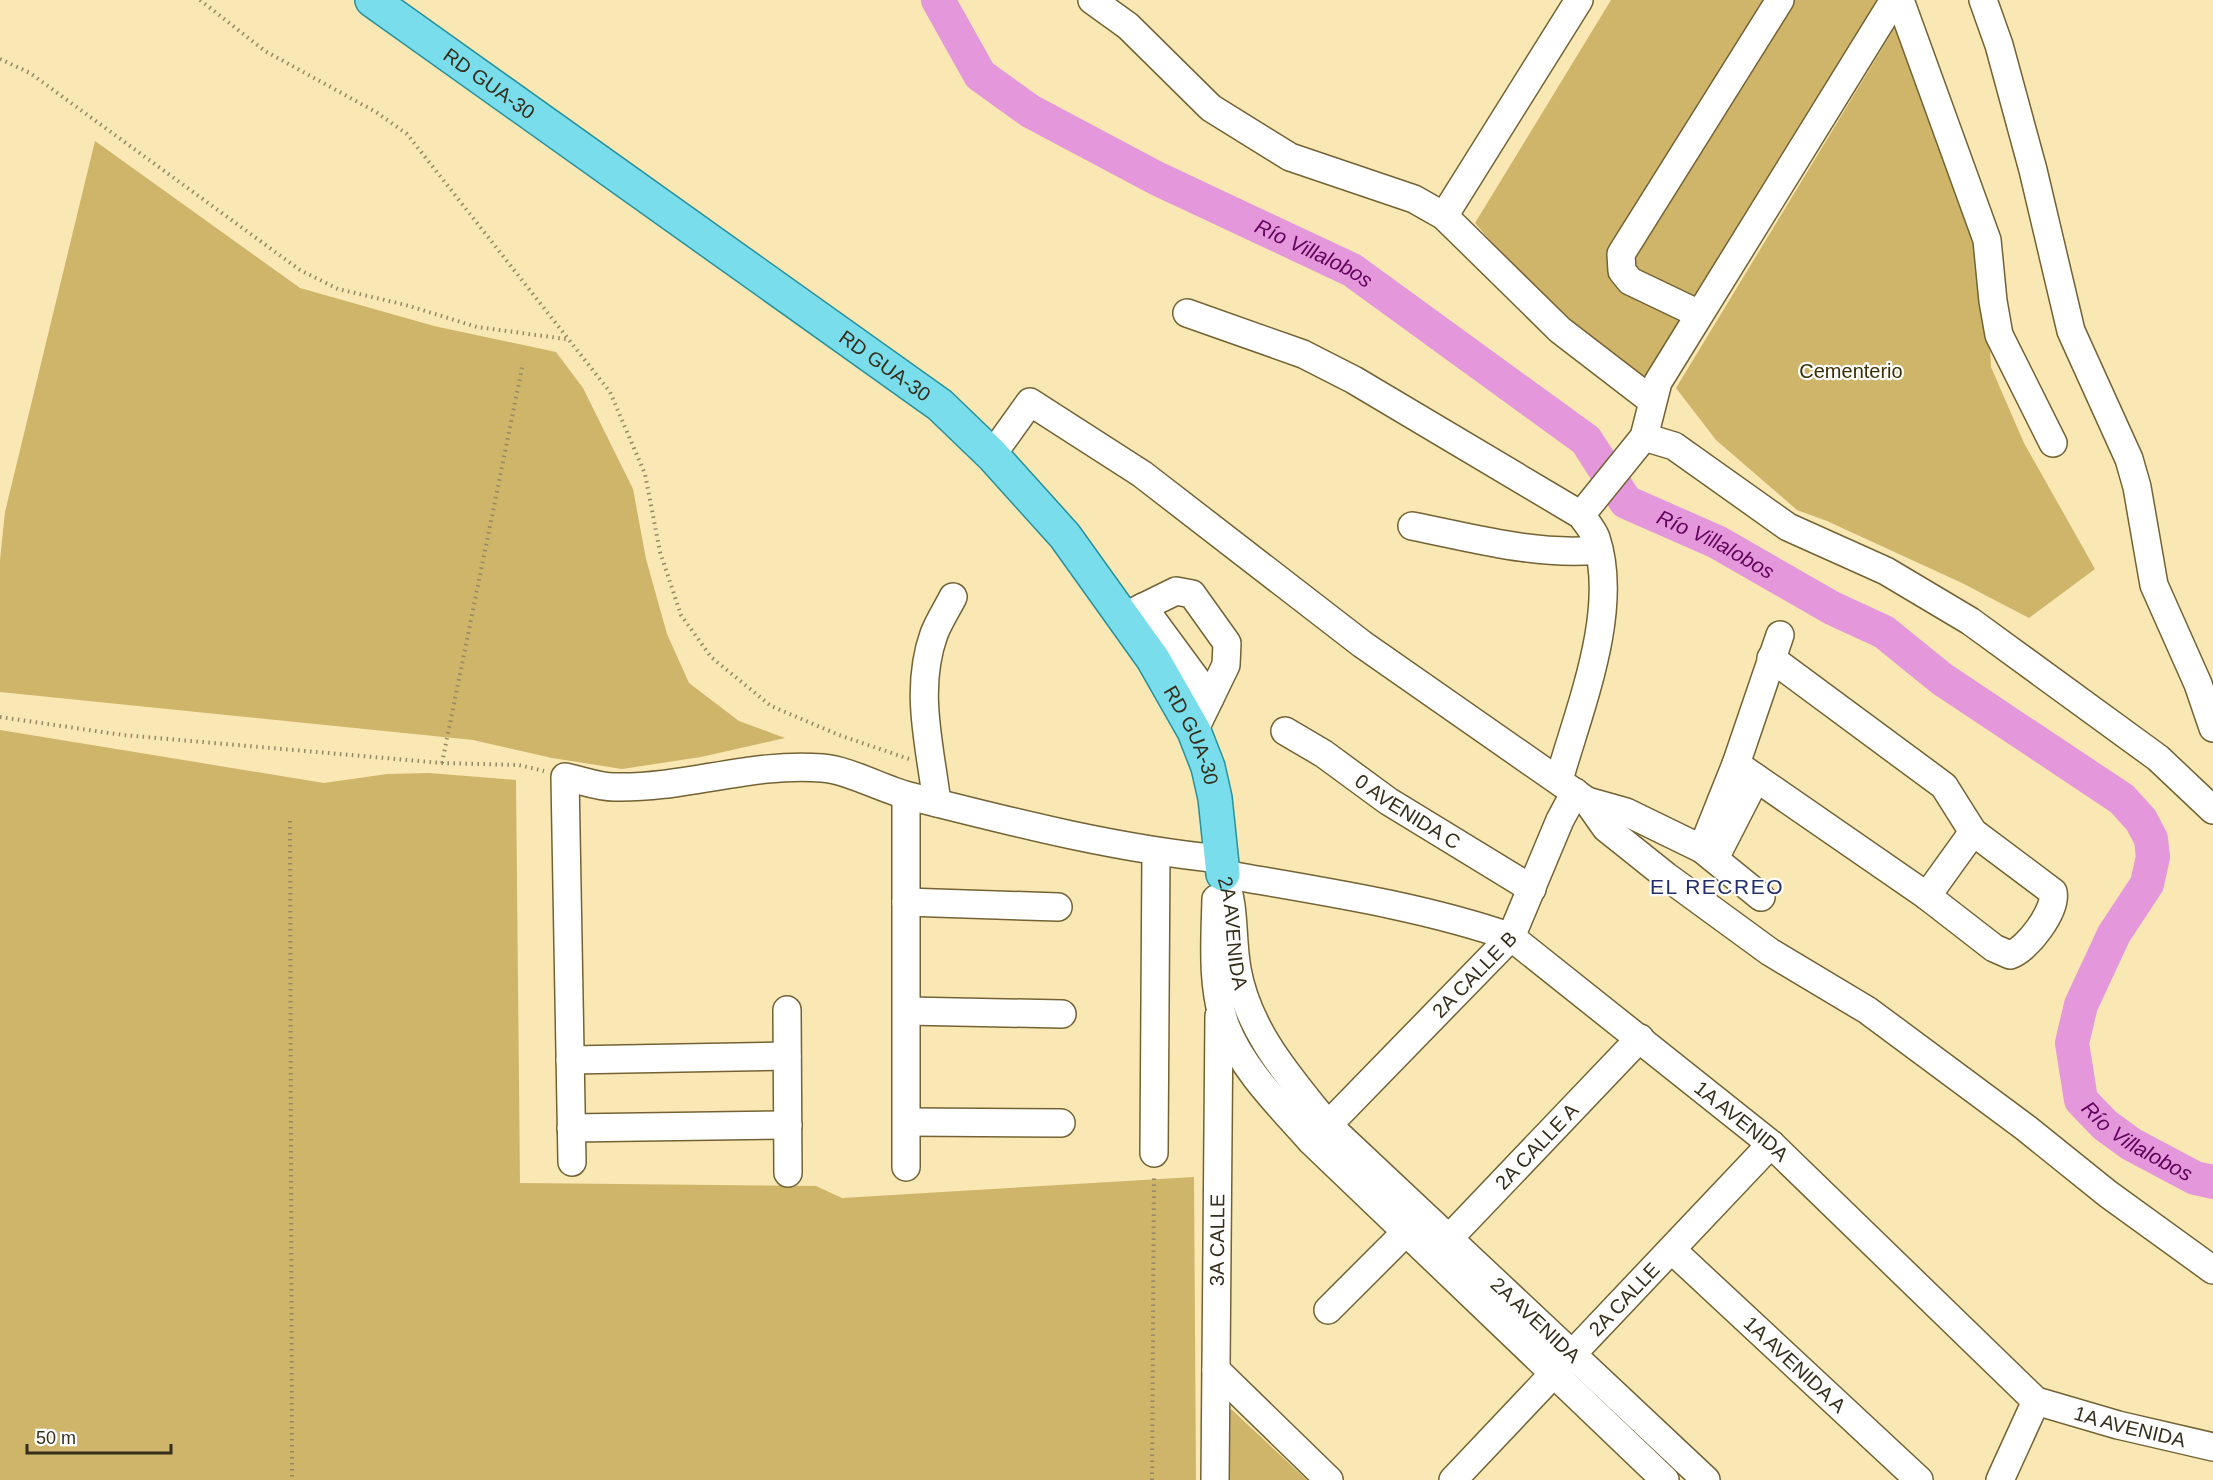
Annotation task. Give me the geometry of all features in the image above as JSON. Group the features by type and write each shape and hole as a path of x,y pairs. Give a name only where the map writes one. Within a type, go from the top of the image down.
{"main road":[{"name":"RD GUA-30","path":"372,0 940,405 992,455 1133,612 1153,659 1194,730 1208,767 1222,867"}],"street":[{"path":"1092,0 1128,26 1211,108 1290,158 1414,199 1444,216 1560,330 1654,391"},
{"path":"1444,216 1579,0"},
{"path":"1699,314 1630,281 1622,271 1621,254 1780,0"},
{"path":"1187,313 1303,354 1354,380 1581,515 1642,441 1654,391 1699,314 1894,0"},
{"path":"1900,0 1987,240 1999,335 2053,443"},
{"path":"1983,0 1999,45 2033,170 2071,331 2129,459 2137,488 2154,585 2198,684 2213,728"},
{"path":"992,455 1030,402 1142,474 1362,644 1473,724 1574,791 1626,812 1709,853 1761,897"},
{"path":"1642,441 1674,446 1788,527 1886,571 1970,621 2158,758 2213,810"},
{"name":"2A CALLE B","path":"1328,1125 1511,937 1574,791 1594,653 1603,608 1602,567 1595,536 1581,515"},
{"path":"1412,526 1529,549 1572,553 1598,550"},
{"path":"1194,730 1210,698 1226,664 1227,643 1192,594 1176,591 1133,612 1210,698"},
{"path":"937,802 933,766 925,733 923,688 934,634 953,597"},
{"path":"1709,853 1746,771 1775,646 1944,786 1973,832 2053,892 2053,908 2020,952 2010,955 1994,948 1927,896 1746,771"},
{"name":"0 AVENIDA C","path":"1285,731 1324,754 1388,801 1532,889"},
{"name":"1A AVENIDA","path":"565,777 611,788 657,786 779,767 825,768 906,795 1328,893 1466,922 1511,937 1771,1144 2036,1401 2118,1425 2213,1447"},
{"path":"565,777 572,1162"},
{"path":"1574,791 1606,828 1666,876 1770,952 1867,1010 2213,1270"},
{"path":"906,795 906,1167"},
{"path":"1927,896 1973,832"},
{"path":"1154,1153 1156,853"},
{"name":"2A AVENIDA","path":"1222,867 1217,897 1215,942 1232,997 1227,1028 1263,1085 1311,1141 1407,1231 1440,1248 1572,1352 1706,1480"},
{"path":"906,902 1058,907"},
{"name":"2A AVENIDA","path":"1232,997 1253,1018 1281,1067 1328,1125 1551,1374 1665,1480"},
{"name":"3A CALLE","path":"1215,1480 1216,1370 1232,997"},
{"path":"787,1010 788,1173"},
{"path":"907,1011 1062,1014"},
{"name":"2A CALLE A","path":"1440,1248 1640,1038"},
{"path":"570,1060 787,1056"},
{"path":"907,1122 1061,1123"},
{"path":"572,1128 788,1125"},
{"name":"2A CALLE","path":"1452,1480 1771,1144"},
{"path":"1328,1310 1407,1231"},
{"name":"1A AVENIDA A","path":"1672,1250 1919,1480"},
{"path":"1216,1370 1329,1480"},
{"path":"2001,1480 2036,1401"}],"path":[{"path":"200,0 265,51 376,112 407,134 610,392 645,474 660,552 681,615 711,657 771,705 839,735 933,766"},
{"path":"0,59 30,73 300,270 338,290 406,305 477,327 568,339"},
{"path":"442,763 524,363"},
{"path":"0,717 123,735 442,763 519,765 565,777"},
{"path":"290,821 292,1480"},
{"path":"1152,1480 1154,1153"}],"green space":[{"path":"1611,0 1888,0 1650,384 1576,331 1527,283 1475,223"},
{"name":"Cementerio","path":"1903,14 1985,242 1991,367 2024,443 2095,569 2029,618 1962,583 1827,521 1797,510 1716,440 1676,388"},
{"path":"95,141 300,288 434,326 556,352 583,388 633,489 646,559 667,634 689,683 739,721 785,738 701,757 622,769 552,758 473,740 0,692 0,560 5,512"},
{"path":"0,730 324,783 387,774 429,773 516,780 520,1183 816,1186 842,1198 1194,1177 1196,1480 0,1480"},
{"path":"1231,1409 1307,1480 1219,1480 1218,1421"}],"waterway":[{"name":"Río Villalobos","path":"938,0 980,75 1030,111 1156,178 1352,270 1586,440 1626,502 1717,542 1832,608 1884,632 1942,679 2122,799 2141,820 2151,839 2153,857 2147,884 2114,934 2081,1005 2072,1043 2081,1100 2105,1125 2131,1144 2195,1178 2213,1182"}],"district":[{"name":"EL RECREO","path":"1717,887"}]}
